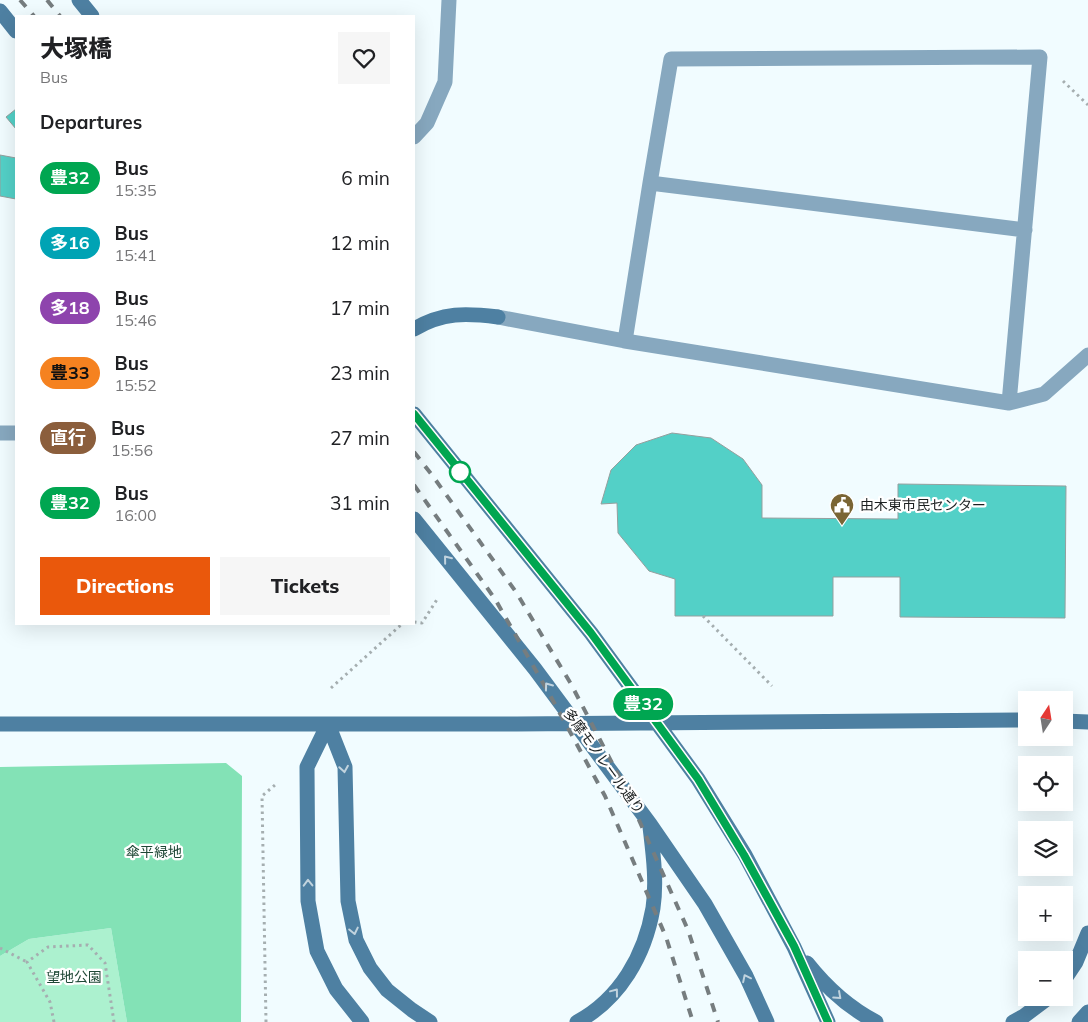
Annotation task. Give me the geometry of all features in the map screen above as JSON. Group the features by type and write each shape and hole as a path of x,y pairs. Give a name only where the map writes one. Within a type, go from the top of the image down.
{"main road":[{"path":"79,0 91,15"},
{"path":"0,11 15,30"},
{"path":"415,329 438,318 466,313 498,316"},
{"path":"415,415 591,633 698,779 744,855 794,946 828,1022"},
{"name":"多摩モノレール通り","path":"415,520 535,669 650,824 705,904 746,976 767,1022"},
{"path":"0,724 517,724 1018,720"},
{"path":"1073,721 1088,722"},
{"path":"328,724 307,767 308,901 317,951 336,989 362,1022"},
{"path":"328,724 345,767 348,901 356,940 370,968 387,990 430,1022"},
{"path":"577,1022 610,998 630,972 645,942 653,907 654,892 654,859 650,824"},
{"path":"1073,966 1088,933"},
{"path":"794,946 818,976 840,998 863,1016 876,1022"},
{"path":"1013,1022 1037,1006"},
{"path":"1079,1022 1088,1012"}],"street":[{"path":"415,136 427,123 445,82 449,0"},
{"path":"625,340 671,59 1040,57 1009,403"},
{"path":"650,183 1025,230"},
{"path":"498,316 625,340 1009,403 1044,394 1088,356"},
{"path":"0,432 15,433"}],"path":[{"path":"1063,81 1088,105"},
{"path":"415,622 422,623 438,598"},
{"path":"703,616 772,686"},
{"path":"331,688 401,625"},
{"path":"266,1022 262,796 275,784"},
{"path":"27,962 48,947 88,945 105,963 114,1022"},
{"path":"0,948 27,962 50,1002 54,1022"}],"green space":[{"name":"傘平緑地","path":"226,763 242,776 241,1022 127,1022 111,928 29,939 0,956 0,767"},
{"name":"望地公園","path":"111,928 127,1022 0,1022 0,956 29,939"}],"building":[{"path":"15,110 15,128 6,117"},
{"path":"0,155 15,158 15,199 0,196"},
{"name":"由木東市民センター","path":"672,433 711,438 743,459 762,485 762,518 898,519 898,484 1066,486 1065,618 900,617 900,577 833,577 833,616 675,616 675,579 649,571 618,533 617,503 601,504 611,470 636,445"}],"railway":[{"path":"20,0 33,15"},
{"path":"47,0 59,15"},
{"path":"415,453 516,592 571,684 622,782 688,930 718,1022"},
{"path":"415,486 495,599 605,796 666,937 693,1022"}],"bus line":[{"name":"豊32","path":"415,415 591,633 698,779 744,855 794,946 828,1022"}],"place":[{"name":"由木東市民センター","path":"842,526"}]}
